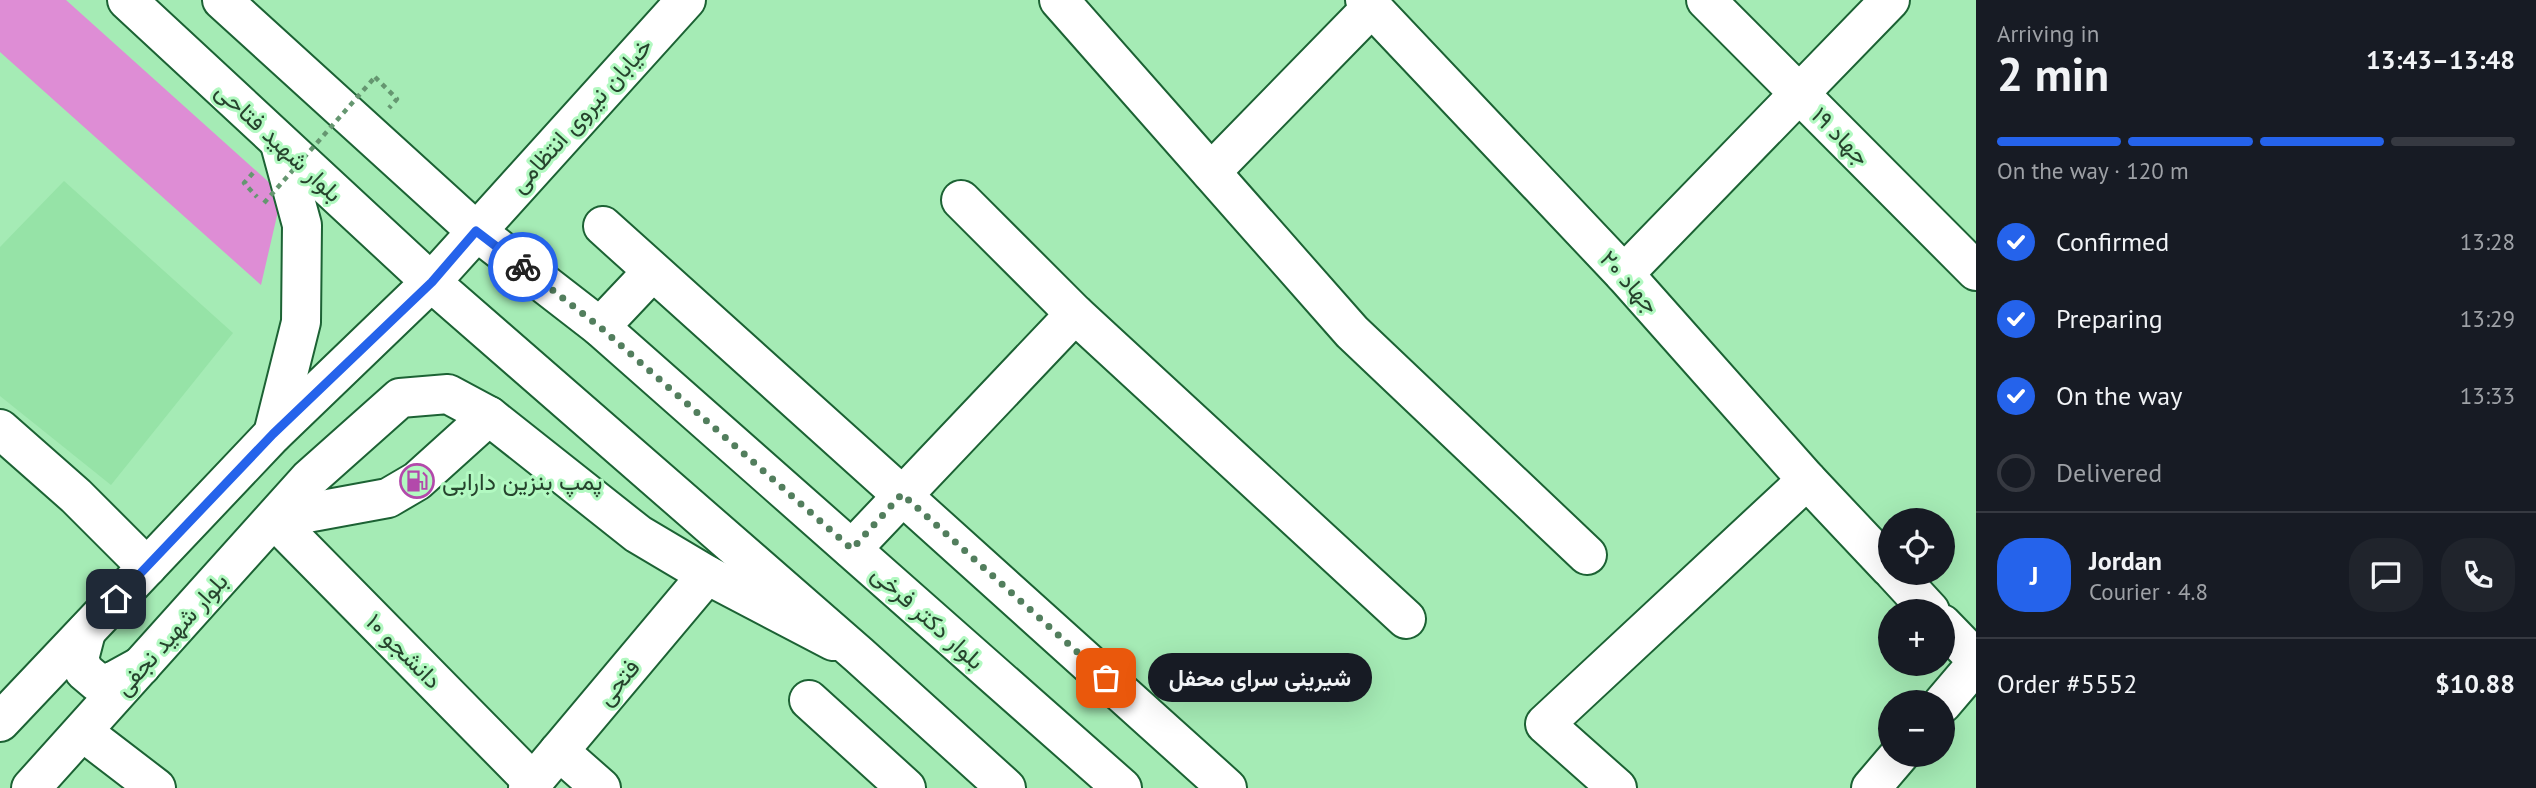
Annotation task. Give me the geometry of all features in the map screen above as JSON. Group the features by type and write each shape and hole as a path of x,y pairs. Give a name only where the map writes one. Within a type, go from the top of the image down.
{"street":[{"name":"بلوار شهید فتاحی","path":"127,0 432,282"},
{"path":"0,722 273,434 432,282 476,231 222,0"},
{"name":"خیابان نیروی انتظامی","path":"476,231 686,0"},
{"path":"1059,0 1352,332 1587,555"},
{"name":"جهاد ۱۹","path":"1706,0 1976,271"},
{"path":"1624,274 1890,0"},
{"path":"1211,172 1369,4"},
{"name":"جهاد ۲۰","path":"1369,4 1624,274 1807,480 1878,555"},
{"path":"273,434 301,322 302,225 280,144"},
{"path":"961,200 1075,314 1406,619"},
{"path":"603,226 1227,788"},
{"name":"بلوار دکتر فرخی","path":"476,231 600,327 1122,788"},
{"path":"600,327 652,272"},
{"path":"432,282 859,655 1006,788"},
{"path":"852,549 1075,314"},
{"name":"بلوار شهید نجفی","path":"32,788 309,479 400,398 448,394 489,416 638,534 707,575 859,655"},
{"path":"274,519 387,498 417,481 489,416"},
{"path":"0,429 75,496 147,567"},
{"path":"1617,788 1545,724 1807,480"},
{"name":"دانشجو ۱۰","path":"274,519 530,785"},
{"name":"فتحی","path":"530,785 707,575"},
{"path":"1906,585 1919,599"},
{"path":"86,632 79,659 84,671 97,682 110,683 142,665"},
{"path":"1953,690 1976,662 1955,639"},
{"path":"809,700 905,788"},
{"path":"83,732 156,788"},
{"path":"559,751 601,788"},
{"path":"1871,788 1889,767"}],"path":[{"path":"244,183 264,203 375,77 397,99"}],"shaded area":[{"path":"0,0 66,0 282,194 261,285 0,52"},
{"path":"64,181 233,333 111,485 0,396 0,247"}],"way so far":[{"path":"523,267 600,327 852,549 902,494 1106,678"}],"place":[{"name":"پمپ بنزین دارابى","path":"417,481"},
{"name":"شیرینی سرای محفل","path":"1106,678"}],"route":[{"path":"116,599 273,434 432,282 476,231 523,267"}]}
